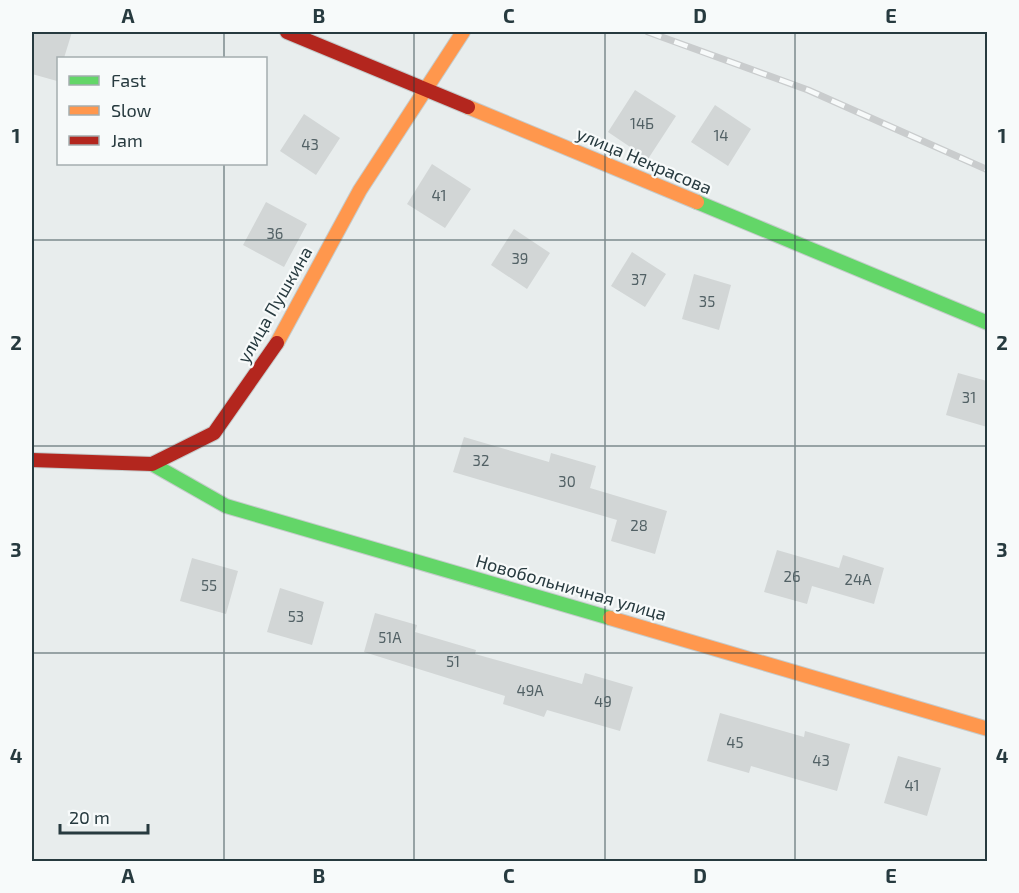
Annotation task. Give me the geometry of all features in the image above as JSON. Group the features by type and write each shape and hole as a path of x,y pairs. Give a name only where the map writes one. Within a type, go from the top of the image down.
{"street":[{"name":"улица Некрасова","path":"287,32 987,323"},
{"name":"улица Пушкина","path":"32,460 152,464 214,433 278,341 360,190 462,32"},
{"name":"Новобольничная улица","path":"152,464 226,506 987,729"}],"building":[{"path":"32,32 72,32 64,57 57,57 57,81 32,74"},
{"path":"635,90 676,116 648,159 608,132"},
{"path":"715,105 751,129 728,166 691,142"},
{"path":"304,114 340,138 316,175 280,151"},
{"path":"432,164 471,189 445,228 407,204"},
{"path":"266,202 307,224 284,267 243,245"},
{"path":"514,229 550,253 527,289 491,265"},
{"path":"632,252 666,274 645,307 611,286"},
{"path":"694,274 731,285 719,330 682,319"},
{"path":"958,373 987,381 987,427 946,415"},
{"path":"464,437 549,462 551,453 596,466 590,488 667,511 655,554 611,541 617,520 453,472"},
{"path":"777,550 839,568 843,555 884,568 874,604 812,586 807,604 764,592"},
{"path":"192,558 238,571 226,614 180,601"},
{"path":"280,588 324,602 312,645 267,632"},
{"path":"375,613 417,625 415,632 476,650 475,654 582,684 585,673 633,687 620,731 547,710 544,717 503,704 505,696 364,652"},
{"path":"720,713 804,737 805,731 850,744 837,791 751,766 749,773 707,761"},
{"path":"898,756 941,768 927,816 884,803"}],"railway":[{"path":"648,32 808,90 988,170"}],"traffic: fast":[{"path":"697,202 988,323"},
{"path":"152,464 226,506 610,618"}],"traffic: slow":[{"path":"277,343 360,190 463,32"},
{"path":"468,107 697,202"},
{"path":"610,618 988,729"}],"traffic: jam":[{"path":"287,32 468,107"},
{"path":"32,460 152,464 214,433 277,343"}]}
